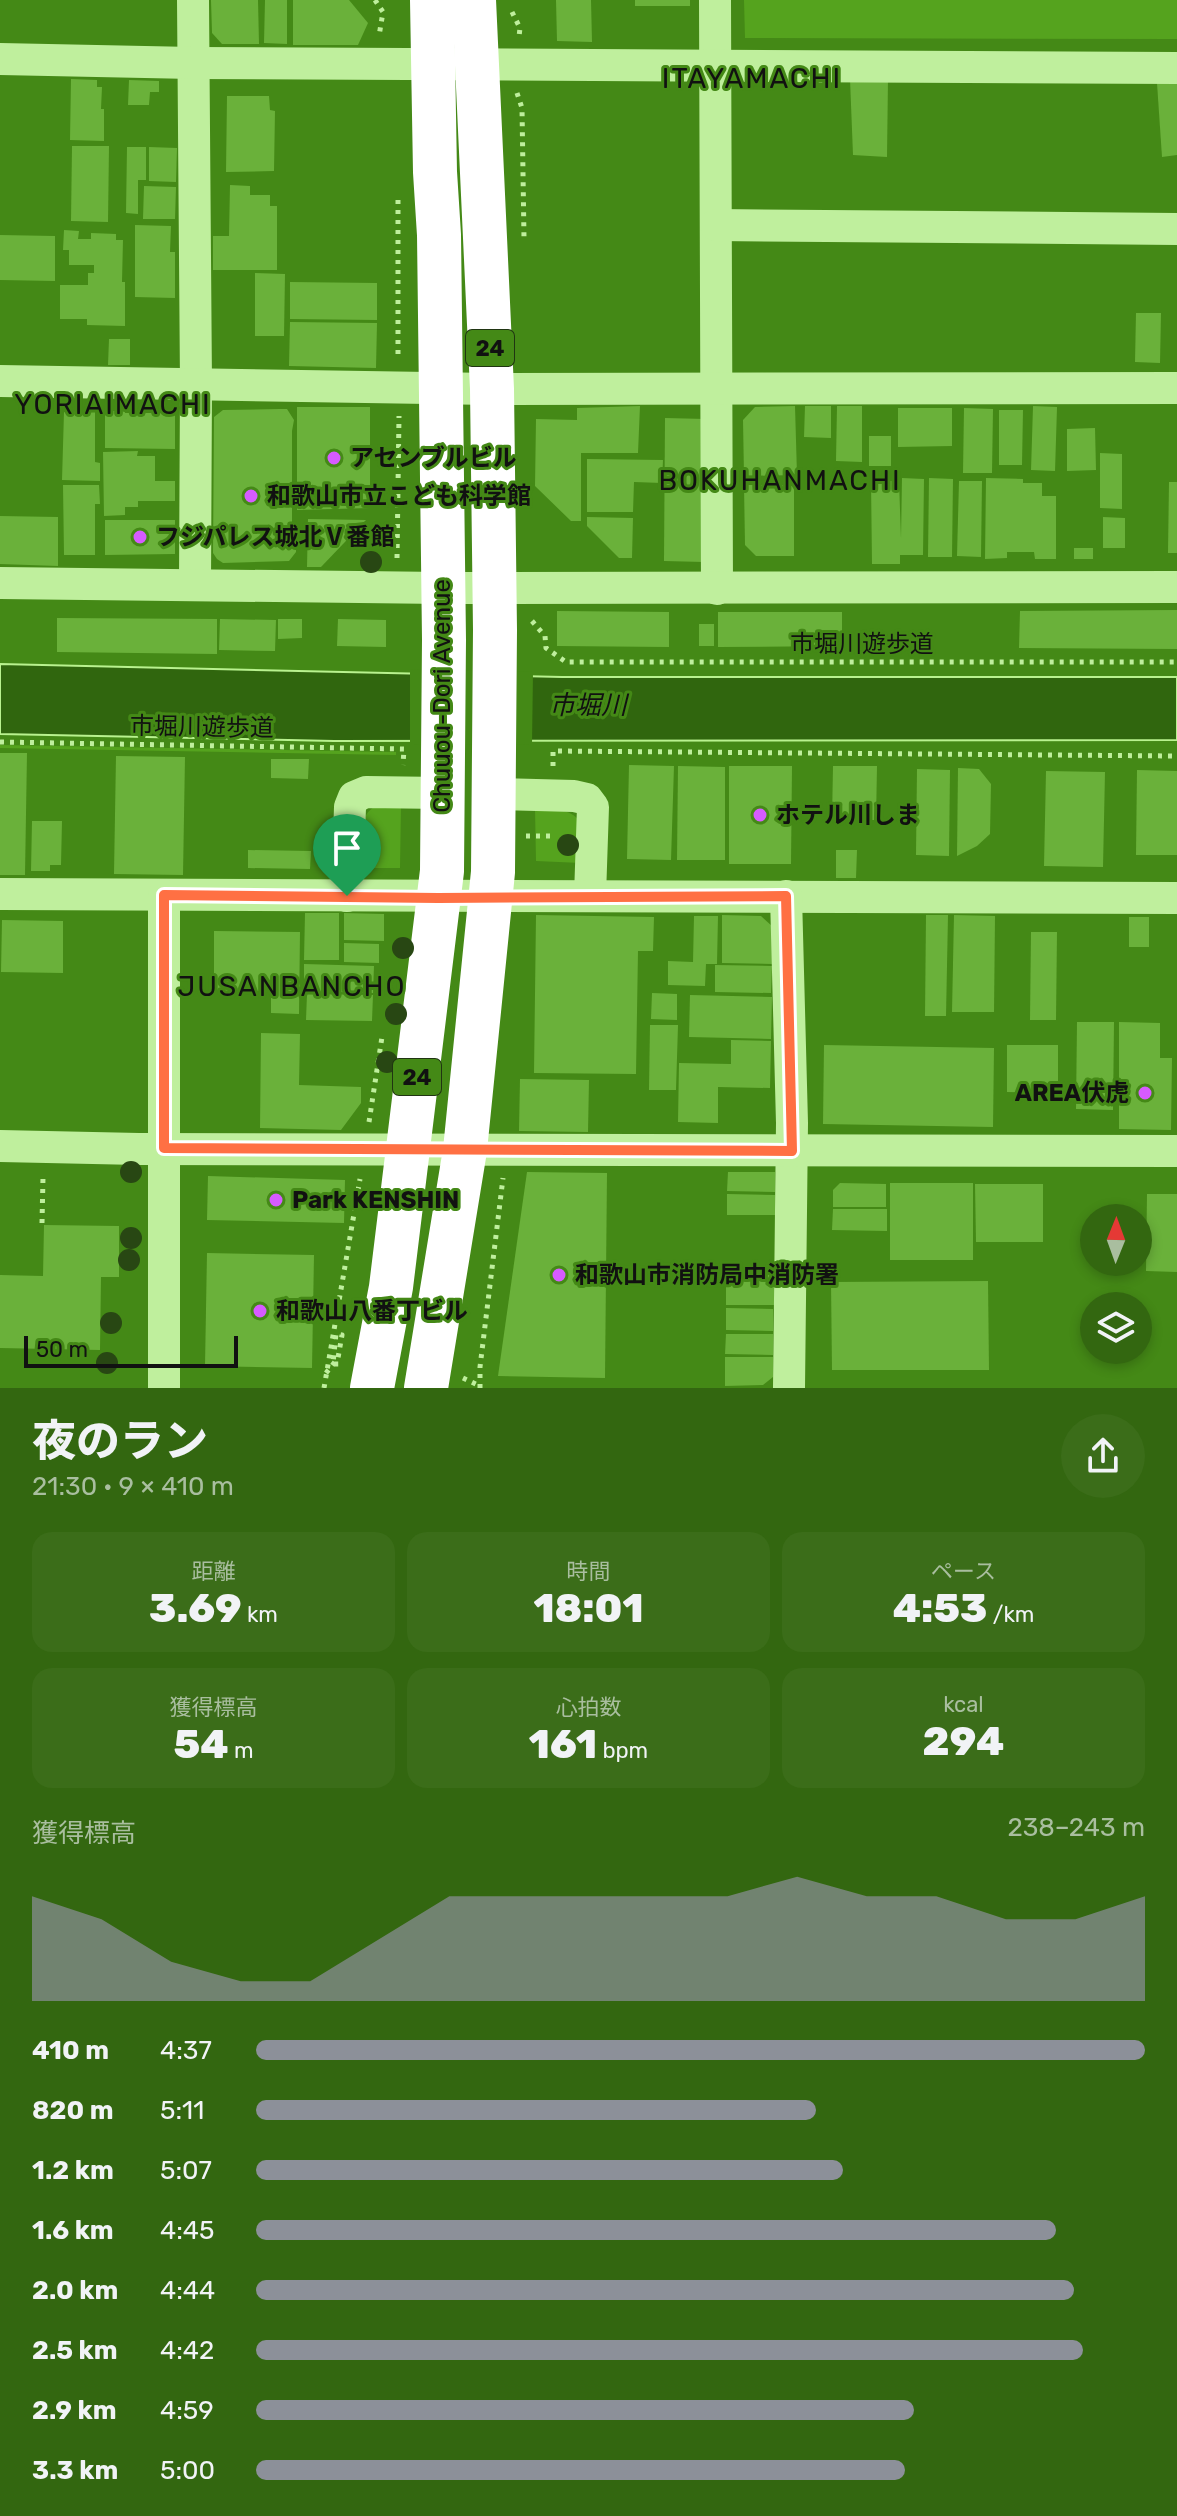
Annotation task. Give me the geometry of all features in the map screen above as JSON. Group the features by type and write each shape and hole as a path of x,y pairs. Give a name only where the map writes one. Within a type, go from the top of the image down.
{"highway":[{"name":"Chuuou-Dori Avenue","path":"372,1388 391,1287 442,871 423,767 443,609 441,388 456,21"},
{"name":"24","path":"426,1388 465,1150 491,898 494,779 506,612 492,389 456,21"}],"street":[{"path":"193,0 195,584"},
{"path":"715,0 717,589"},
{"path":"0,59 193,63 456,21 716,66 1177,68"},
{"path":"716,225 1177,229"},
{"path":"0,381 32,393 196,385 492,389 1177,388"},
{"path":"0,583 195,584 443,609 506,612 717,589 1177,587"},
{"path":"347,896 350,807 354,797 423,767"},
{"path":"494,779 587,799 593,807 590,896"},
{"path":"0,894 438,898 1177,898"},
{"path":"164,895 164,1388"},
{"path":"786,896 792,1151 789,1388"},
{"path":"0,1146 1177,1151"}],"path":[{"path":"375,0 383,12 379,38"},
{"path":"456,21 520,28 519,44"},
{"name":"市堀川遊歩道","path":"506,612 545,636 546,648 566,662 1177,662"},
{"name":"市堀川遊歩道","path":"0,742 423,767"},
{"path":"553,765 553,751 1177,756"},
{"path":"535,836 553,836"},
{"path":"42,1223 43,1164"},
{"path":"324,1388 361,1172"},
{"path":"480,1388 503,1177"},
{"path":"325,1374 338,1358 342,1335 336,1334 333,1364"}],"shaded area":[{"path":"744,0 1177,0 1177,39 745,38"},
{"path":"0,745 396,752 396,755 0,748"},
{"path":"378,805 401,805 400,868 362,868 363,823 371,809"},
{"path":"535,809 566,812 581,822 581,863 536,861"}],"water":[{"name":"市堀川","path":"0,664 562,677 1177,677 1177,740 334,741 0,734"}],"pier":[{"path":"410,669 533,672 532,744 410,745"}],"building":[{"path":"211,0 258,0 259,44 222,44 212,33"},
{"path":"265,0 287,0 287,44 264,43"},
{"path":"293,0 349,0 368,23 358,45 293,45"},
{"path":"556,0 591,0 592,42 557,41"},
{"path":"635,0 690,0 690,6 635,6"},
{"path":"888,78 887,157 853,155 850,79"},
{"path":"71,79 97,80 97,87 102,87 104,141 70,140"},
{"path":"129,80 159,81 159,92 150,92 149,105 128,105"},
{"path":"1157,83 1177,83 1177,155 1162,157"},
{"path":"227,96 269,96 270,110 275,111 274,171 226,172"},
{"path":"72,146 109,146 108,222 71,221"},
{"path":"127,147 146,147 146,180 138,180 138,214 126,213"},
{"path":"149,147 177,148 176,182 149,181"},
{"path":"230,185 250,186 250,195 270,195 270,206 277,206 277,270 213,270 213,236 229,236"},
{"path":"144,186 176,187 175,219 143,219"},
{"path":"135,225 171,226 170,252 175,252 175,298 135,297"},
{"path":"64,230 79,231 78,239 91,239 91,233 116,234 116,240 123,240 125,326 87,325 87,319 60,319 60,285 88,285 88,273 94,273 94,265 69,265 69,250 63,250"},
{"path":"0,235 55,236 55,281 0,280"},
{"path":"255,273 285,274 284,336 255,336"},
{"path":"290,282 377,283 377,320 290,319"},
{"path":"1136,313 1161,313 1160,363 1135,362"},
{"path":"290,322 377,323 376,368 289,366"},
{"path":"109,339 130,339 130,365 108,365"},
{"path":"640,406 638,453 581,453 581,521 571,521 535,486 536,419 577,420 577,408"},
{"path":"795,406 797,475 744,476 743,420 755,407"},
{"path":"805,406 831,406 831,438 804,437"},
{"path":"837,406 862,406 862,462 836,461"},
{"path":"1033,406 1057,407 1055,471 1031,470"},
{"name":"アセンブルビル","path":"297,407 370,407 370,508 297,510"},
{"path":"898,408 952,408 952,446 898,447"},
{"path":"964,408 993,409 992,473 963,473"},
{"path":"287,409 294,420 292,537 296,537 296,552 289,561 223,563 213,553 214,417 223,410"},
{"path":"999,410 1023,410 1022,465 999,465"},
{"path":"95,411 95,462 100,463 100,481 62,480 64,412"},
{"path":"105,411 175,413 175,449 105,448"},
{"path":"665,418 706,419 704,562 664,561"},
{"path":"1095,428 1096,470 1067,471 1067,429"},
{"path":"869,436 891,436 891,466 869,466"},
{"path":"138,451 137,456 155,456 155,481 175,481 175,501 138,501 138,507 125,507 125,515 104,516 103,452"},
{"path":"1100,453 1122,454 1122,509 1100,508"},
{"path":"587,459 663,460 662,483 634,482 633,512 587,512"},
{"path":"902,478 924,479 923,555 900,555 900,564 872,564 871,481 899,481 901,538"},
{"path":"929,478 953,479 952,557 928,557"},
{"path":"986,478 1042,483 1042,496 1056,496 1056,559 1035,559 1034,552 1007,552 1007,558 985,559"},
{"path":"959,481 982,481 981,557 957,556"},
{"path":"1169,482 1177,482 1177,553 1168,553"},
{"path":"63,485 99,485 100,504 95,504 95,555 64,555"},
{"path":"744,485 794,485 794,556 756,556 745,545"},
{"path":"0,516 58,517 58,566 0,564"},
{"path":"587,517 633,518 632,558 619,558 587,526"},
{"path":"1103,517 1125,518 1125,548 1103,548"},
{"path":"308,519 366,520 321,567 307,567"},
{"name":"フジパレス城北Ⅴ番館","path":"105,520 175,520 175,554 105,555"},
{"path":"1074,548 1093,548 1093,559 1074,559"},
{"path":"1177,610 1177,649 1019,648 1020,611"},
{"path":"557,611 669,612 669,647 557,646"},
{"path":"718,612 842,612 842,646 718,647"},
{"path":"57,618 217,619 217,654 57,652"},
{"path":"220,619 276,620 275,651 219,650"},
{"path":"278,619 302,619 302,638 278,639"},
{"path":"338,619 386,620 386,647 337,646"},
{"path":"699,624 714,624 714,646 699,646"},
{"path":"0,753 27,753 25,875 0,875"},
{"path":"116,756 185,757 183,875 114,874"},
{"path":"271,759 309,759 308,779 271,778"},
{"path":"629,765 674,766 671,860 627,859"},
{"path":"678,766 725,767 725,860 677,860"},
{"name":"ホテル川しま","path":"729,766 792,766 791,864 729,864"},
{"path":"833,766 877,766 876,820 832,820"},
{"path":"958,768 979,769 991,784 990,834 977,846 957,856"},
{"path":"917,769 950,770 949,856 916,855"},
{"path":"1137,770 1177,771 1177,855 1136,855"},
{"path":"1046,771 1105,772 1103,867 1044,866"},
{"path":"32,821 62,821 61,865 50,865 50,871 31,871"},
{"path":"248,850 311,851 310,869 248,868"},
{"path":"836,850 857,850 856,878 836,878"},
{"path":"305,913 339,913 339,960 304,960"},
{"path":"344,913 384,914 384,941 344,940"},
{"path":"536,915 654,917 653,951 638,951 636,1074 534,1073"},
{"path":"722,915 761,916 773,927 773,964 722,963"},
{"path":"926,915 948,915 946,1016 925,1016"},
{"path":"954,915 995,916 994,1012 952,1012"},
{"path":"694,916 718,916 717,964 706,964 705,986 668,985 668,961 693,962"},
{"path":"1129,917 1149,917 1149,947 1129,947"},
{"path":"2,920 63,921 63,973 1,972"},
{"path":"214,931 300,932 299,1014 271,1013 271,991 214,991"},
{"path":"1031,932 1057,932 1056,1020 1030,1020"},
{"path":"344,943 379,944 379,963 344,962"},
{"path":"304,964 374,966 373,993 304,991"},
{"path":"715,965 772,966 771,993 715,992"},
{"path":"652,993 677,994 677,1020 651,1019"},
{"path":"307,994 373,995 372,1021 306,1020"},
{"path":"690,995 772,997 771,1039 689,1037"},
{"path":"1077,1022 1114,1022 1113,1110 1076,1109"},
{"name":"AREA伏虎","path":"1119,1022 1160,1023 1160,1058 1172,1058 1171,1130 1119,1129"},
{"path":"650,1025 678,1025 676,1090 649,1090"},
{"path":"261,1033 300,1034 299,1085 361,1087 361,1103 341,1130 260,1128"},
{"path":"731,1040 771,1041 770,1088 718,1087 718,1123 678,1122 679,1063 731,1064"},
{"path":"824,1045 994,1048 993,1127 823,1124"},
{"path":"1007,1045 1058,1045 1058,1093 1007,1092"},
{"path":"520,1079 589,1080 588,1132 519,1131"},
{"name":"和歌山市消防局中消防署","path":"527,1172 607,1173 605,1378 498,1376"},
{"path":"728,1172 775,1172 775,1192 727,1191"},
{"name":"Park KENSHIN","path":"208,1176 345,1180 344,1223 207,1220"},
{"path":"840,1183 886,1184 886,1207 833,1207 833,1190"},
{"path":"890,1183 973,1183 973,1260 890,1260"},
{"path":"975,1184 1043,1184 1043,1242 976,1242"},
{"path":"727,1194 775,1195 775,1215 727,1215"},
{"path":"1147,1194 1177,1194 1177,1272 1152,1271 1152,1204 1147,1204"},
{"path":"833,1209 887,1209 887,1231 832,1230"},
{"path":"44,1225 119,1226 119,1277 101,1277 100,1350 0,1348 0,1275 43,1276"},
{"name":"和歌山八番丁ビル","path":"207,1253 314,1255 312,1368 205,1366"},
{"path":"726,1271 774,1271 774,1305 726,1305"},
{"path":"988,1281 989,1370 832,1370 831,1282"},
{"path":"726,1308 773,1309 773,1331 726,1330"},
{"path":"726,1334 773,1334 773,1355 725,1354"},
{"path":"725,1357 773,1357 773,1377 763,1385 725,1386"}],"place":[{"name":"アセンブルビル","path":"334,458"},
{"name":"和歌山市立こども科学館","path":"251,496"},
{"name":"フジパレス城北Ⅴ番館","path":"140,537"},
{"name":"ホテル川しま","path":"760,815"},
{"name":"AREA伏虎","path":"1145,1093"},
{"name":"Park KENSHIN","path":"276,1200"},
{"name":"和歌山市消防局中消防署","path":"559,1275"},
{"name":"和歌山八番丁ビル","path":"260,1311"}],"district":[{"name":"ITAYAMACHI","path":"752,78"},
{"name":"YORIAIMACHI","path":"113,404"},
{"name":"BOKUHANMACHI","path":"780,480"},
{"name":"JUSANBANCHO","path":"292,986"}],"route":[{"path":"164,895 347,896 786,896 792,1151 164,1148 164,895"}]}
